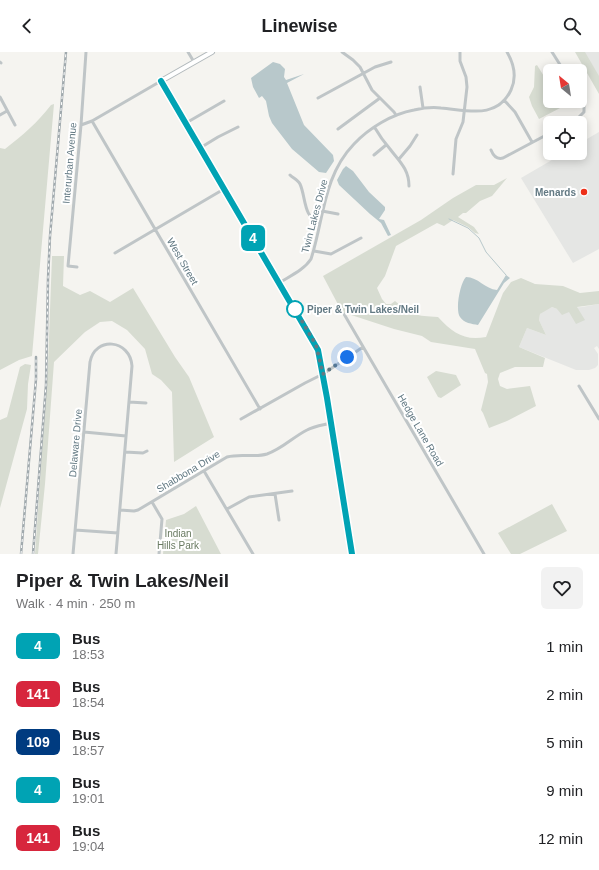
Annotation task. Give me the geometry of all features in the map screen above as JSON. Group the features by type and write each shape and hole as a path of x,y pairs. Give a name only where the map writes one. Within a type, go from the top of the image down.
{"street":[{"name":"Interurban Avenue","path":"77,267 68,266 86,52"},
{"path":"188,52 194,62"},
{"path":"81,125 92,122 212,52"},
{"path":"342,52 356,63 372,90 396,115"},
{"path":"453,174 456,139 463,122 466,82 460,61 460,52"},
{"path":"507,52 513,64 514,78 511,90 504,100 515,112 532,142"},
{"path":"552,52 560,64"},
{"path":"318,98 375,67 392,62"},
{"path":"161,81 316,345 323,374 352,554"},
{"path":"420,87 423,108"},
{"path":"0,97 15,125"},
{"path":"338,129 380,98"},
{"name":"Twin Lakes Drive","path":"279,283 307,265 311,259 331,180 341,159 354,144 375,128 396,115 408,111 423,108 440,108 478,112 490,110 504,100"},
{"path":"186,123 224,101"},
{"path":"580,116 583,114 584,108"},
{"path":"0,115 7,111"},
{"name":"West Street","path":"92,122 260,409"},
{"path":"200,148 218,136 238,127"},
{"path":"375,128 386,145 399,159 408,174 409,186"},
{"path":"399,159 410,146 416,135"},
{"path":"491,150 494,156 500,159 543,136"},
{"path":"374,155 386,145"},
{"path":"290,175 299,182 309,216 313,221 320,223"},
{"path":"115,253 224,189"},
{"path":"322,211 338,214"},
{"path":"314,251 330,255 361,238"},
{"name":"Hedge Lane Road","path":"344,314 484,554"},
{"name":"Delaware Drive","path":"73,554 90,359 99,348 110,344 123,347 131,358 132,369 129,402"},
{"path":"241,419 323,374 363,347"},
{"path":"579,386 599,419"},
{"path":"116,554 129,402 146,403"},
{"name":"Shabbona Drive","path":"120,510 136,511 231,456 242,454 258,455 271,452 307,430 331,423"},
{"path":"84,432 126,436"},
{"path":"125,452 142,453 146,451"},
{"path":"204,471 253,554"},
{"path":"227,509 249,497 292,492"},
{"path":"275,494 279,520"},
{"path":"152,502 162,519 159,554"},
{"path":"75,530 118,533"}],"shaded area":[{"path":"582,52 599,52 599,80"},
{"path":"273,62 280,64 285,69 284,77 286,80 304,74 287,83 304,125 333,155 334,161 326,173 319,172 292,149 272,123 266,101 262,96 259,98 253,87 251,78"},
{"path":"599,132 599,249 573,263 521,178 552,160 587,160 587,139"},
{"path":"346,166 353,171 369,192 385,207 385,210 379,219 384,220 391,235 388,236 381,223 339,185 337,180"},
{"path":"506,275 510,278 504,283 478,325 468,323 460,317 458,303 462,285 466,277 474,279 489,288 497,290"},
{"path":"599,304 599,349 597,346 594,348 598,354 598,365 595,368 589,370 576,370 519,347 527,328 546,335 539,320 540,314 545,310 552,307 557,309"}],"green space":[{"path":"575,52 585,52 599,76 599,94 587,73 587,64 582,64"},
{"path":"537,65 543,75 543,108 560,108 539,119 529,97 534,87 535,66"},
{"path":"54,104 32,356 19,360 0,370 0,148 5,149 18,139 51,105"},
{"path":"507,178 492,196 480,201 466,213 463,213 458,217 474,227 479,234 453,220 444,226 437,223 396,246 385,276 377,288 386,304 391,304 395,301 415,314 438,317 454,331 465,337 471,338 486,337 503,293 511,282 521,278 535,284 563,286 580,293 599,291 599,304 577,307 585,320 576,324 569,312 562,315 557,309 552,307 540,314 539,320 546,335 527,328 519,347 545,358 543,367 515,367 500,373 498,379 500,386 507,389 530,386 536,406 507,421 489,428 481,410 488,382 487,374 485,373 475,349 431,342 422,336 394,329 342,312 323,276 421,220 453,198 476,185 494,185"},
{"path":"52,256 64,256 63,286 80,295 90,291 110,302 133,288 189,377 214,437 174,462 172,392 161,380 152,374 145,349 127,330 112,321 100,322 85,332 54,362 45,484 38,554 35,554 48,364"},
{"path":"25,364 31,365 28,384 27,409 0,508 0,420 7,417 20,367"},
{"path":"436,371 456,375 461,385 441,398 438,397 427,377"},
{"path":"552,504 567,531 520,554 511,554 498,533"},
{"name":"Indian Hills Park","path":"196,506 221,554 163,554 166,520 184,514"}],"waterway":[{"path":"449,219 468,228 479,238 486,252 506,275"}],"railway":[{"path":"33,554 46,385 50,236 66,52"},
{"path":"21,554 36,379 36,357"}],"bus line":[{"name":"4","path":"161,81 318,350 352,554"}],"place":[{"name":"Menards","path":"584,192"},
{"name":"Piper & Twin Lakes/Neil","path":"295,309"}],"route":[{"path":"295,309 316,345 323,374 347,357"}]}
